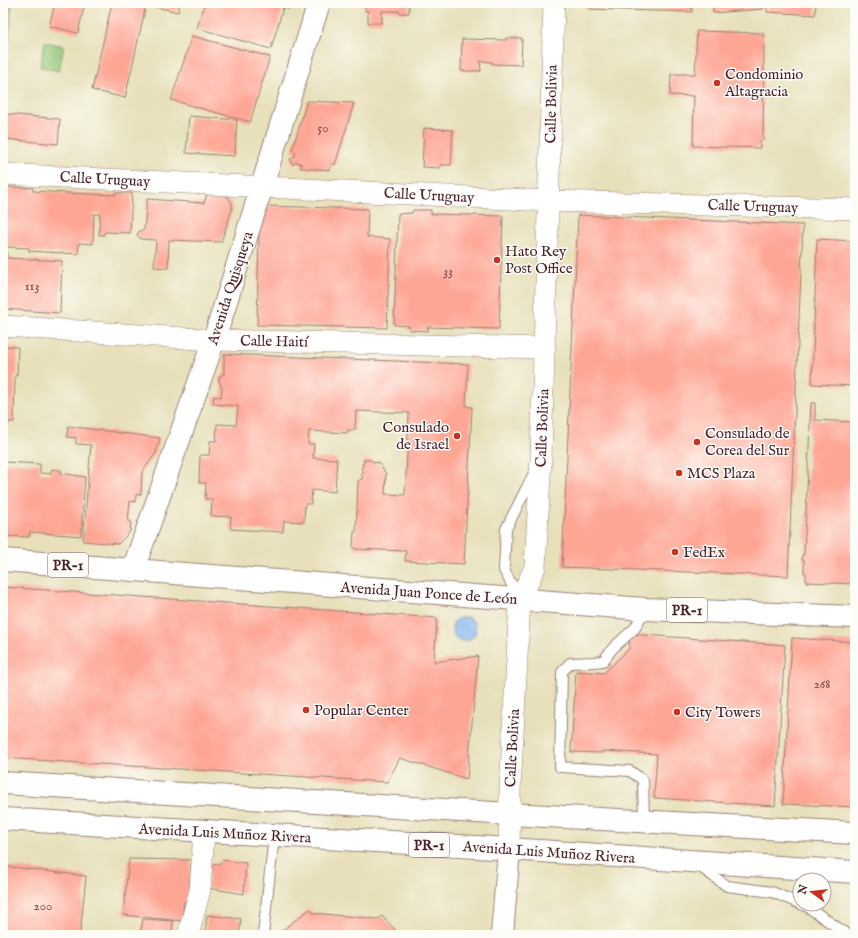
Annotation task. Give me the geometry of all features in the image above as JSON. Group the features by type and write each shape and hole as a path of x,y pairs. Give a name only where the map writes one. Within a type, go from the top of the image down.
{"main road":[{"name":"Avenida Quisqueya","path":"133,570 214,340 319,3"},
{"name":"Avenida Juan Ponce de León","path":"3,560 645,609 855,617"},
{"path":"3,783 510,814 855,833"},
{"name":"Avenida Luis Muñoz Rivera","path":"3,819 509,849 855,872"},
{"path":"502,935 509,849"}],"street":[{"name":"Calle Bolivia","path":"509,849 510,791 520,600 535,567 541,458 554,3"},
{"name":"Calle Uruguay","path":"3,174 549,201 855,209"},
{"name":"Calle Haití","path":"3,326 214,340 545,348"},
{"path":"188,935 200,890 204,832"}],"lane":[{"path":"520,600 504,570 506,529 541,458"},
{"path":"644,821 643,780 630,771 560,767 562,672 570,663 603,661 613,648 635,628 645,609"},
{"path":"263,935 274,836"},
{"path":"692,861 727,886 772,892 808,907 848,935"}],"green space":[{"path":"3,3 12,3 8,47 3,46"},
{"path":"45,42 64,46 59,71 40,67"}],"water":[{"path":"464,617 472,621 476,629 472,637 464,641 456,637 452,629 456,621"}],"building":[{"path":"55,3 85,3 78,33 49,26"},
{"path":"112,3 180,3 178,12 146,5 125,98 92,90"},
{"path":"205,3 290,3 289,9 283,8 271,49 197,28"},
{"path":"346,3 409,3 409,13 399,13 399,11 382,11 382,23 368,23 368,11 365,11 365,5"},
{"path":"588,3 692,3 692,12 588,9"},
{"path":"713,3 762,3 763,9 713,13"},
{"path":"767,3 816,3 815,15 767,12"},
{"name":"Condominio Altagracia","path":"697,31 763,33 763,141 760,140 760,148 693,146 694,96 670,95 671,74 695,74"},
{"path":"192,36 270,57 250,122 171,100"},
{"path":"506,38 522,38 521,65 492,64 492,62 480,61 481,71 461,71 462,39 506,40"},
{"path":"307,101 354,103 335,165 332,163 330,170 301,168 302,164 296,162 293,165 290,159 294,157 296,152 292,150"},
{"path":"7,114 60,119 58,144 5,139"},
{"path":"189,116 237,120 235,156 186,153"},
{"path":"424,128 453,130 451,165 440,165 440,168 422,167"},
{"path":"3,188 33,188 33,191 68,193 115,195 115,193 132,193 130,233 105,232 104,235 99,235 100,214 94,214 93,244 79,243 78,254 29,251 29,248 7,247 7,258 62,261 60,313 3,309"},
{"path":"207,194 224,195 228,197 232,203 232,210 221,242 169,240 168,268 154,267 156,240 141,239 137,235 139,231 144,230 147,199 204,203"},
{"path":"267,206 368,209 367,237 390,239 387,328 257,325 259,233"},
{"path":"413,210 431,210 431,214 503,216 499,329 428,327 428,331 409,330 409,326 394,325 398,214 412,213"},
{"path":"578,215 803,225 788,576 562,567"},
{"path":"817,239 855,241 855,386 812,384"},
{"path":"3,346 18,347 17,375 15,375 14,422 9,422 3,438"},
{"path":"224,354 468,364 466,406 472,407 464,564 405,561 406,551 355,549 353,546 354,532 356,532 358,481 363,478 361,474 364,472 361,468 363,467 362,464 365,462 363,460 371,460 379,463 386,474 385,494 405,495 409,413 356,411 355,430 348,430 348,433 309,431 308,444 314,444 313,458 337,459 335,492 312,490 311,504 305,504 304,522 284,521 283,532 230,529 231,517 211,516 212,499 205,499 206,483 199,483 200,455 209,455 210,441 216,441 217,424 236,425 238,406 213,404 214,396 221,397 222,388 219,377 224,374"},
{"path":"811,403 815,403 815,420 855,422 855,584 806,582 806,573 804,573 804,560 802,560 802,555 804,555"},
{"path":"68,426 160,438 156,453 142,472 141,494 136,495 135,502 130,501 128,521 131,521 130,532 118,544 83,541 91,445 76,444 76,438 67,437"},
{"path":"3,462 40,464 40,473 51,474 52,469 61,470 61,473 85,477 81,536 30,532 29,537 3,536"},
{"name":"Popular Center","path":"3,587 437,618 434,662 478,656 467,779 400,758 387,782 3,758"},
{"name":"City Towers","path":"630,634 785,645 775,806 654,798 657,754 602,751 602,753 571,752 576,671 604,673 629,649"},
{"path":"792,638 855,642 855,807 783,804"},
{"path":"129,859 191,860 189,901 184,901 182,921 123,915"},
{"path":"222,860 246,863 244,894 208,888 210,863 219,864"},
{"path":"3,866 86,876 80,935 3,935"},
{"path":"310,909 313,913 378,919 382,916 400,935 276,935"},
{"path":"207,915 241,919 239,935 205,935"},
{"path":"143,919 173,921 172,935 140,935"}],"place":[{"name":"Condominio Altagracia","path":"717,83"},
{"name":"Hato Rey Post Office","path":"497,260"},
{"name":"Consulado de Israel","path":"457,436"},
{"name":"Consulado de Corea del Sur","path":"697,442"},
{"name":"MCS Plaza","path":"679,473"},
{"name":"FedEx","path":"675,552"},
{"name":"Popular Center","path":"306,710"},
{"name":"City Towers","path":"677,712"}]}
